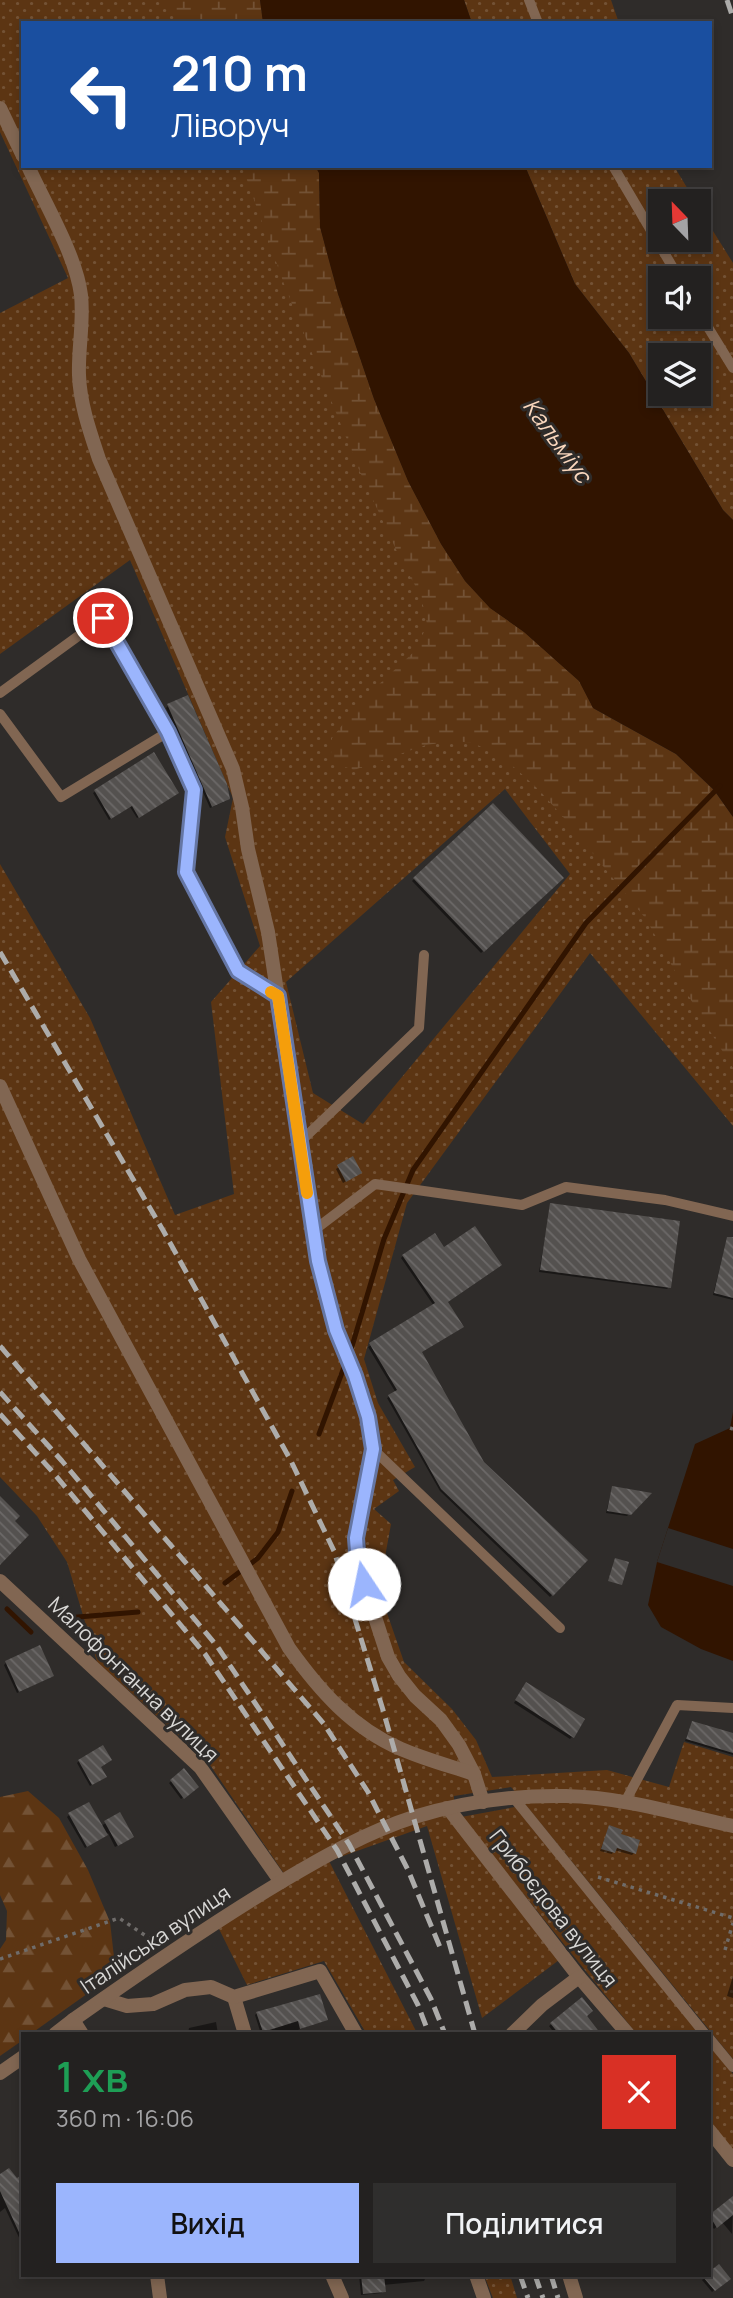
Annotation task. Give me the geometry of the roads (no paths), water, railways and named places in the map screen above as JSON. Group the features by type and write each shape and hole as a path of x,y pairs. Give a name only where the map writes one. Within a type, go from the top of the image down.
{"street":[{"path":"0,108 21,152"},
{"path":"29,168 73,262 81,293 79,375 84,413 99,459 233,769 242,807 248,849 268,932 313,1231 327,1301 368,1417 373,1449 356,1538 358,1565 388,1657 399,1676 415,1696 441,1720 458,1745 474,1774 484,1802"},
{"path":"0,1086 79,1259 296,1658 317,1686 354,1722 400,1749 474,1774"},
{"name":"Малофонтанна вулиця","path":"0,1581 200,1767 281,1882"},
{"name":"Італійська вулиця","path":"58,2032 169,1952 310,1864 413,1818 448,1808 513,1797 569,1796 625,1802 733,1826"},
{"name":"Грибоєдова вулиця","path":"448,1808 579,1977 626,2032"},
{"path":"104,1998 127,2007 153,2004 185,1990 211,1987 234,1997 320,1971 355,2032"},
{"path":"514,2032 542,2005 579,1977"},
{"path":"234,1997 244,2032"},
{"path":"73,2021 81,2032"},
{"path":"0,2073 21,2058"},
{"path":"711,2132 733,2160"},
{"path":"158,2277 160,2298"},
{"path":"333,2277 342,2298"},
{"path":"477,2277 484,2298"},
{"path":"570,2277 576,2298"}],"lane":[{"path":"529,0 537,21"},
{"path":"614,168 672,266"},
{"path":"709,329 733,368"},
{"path":"0,693 103,618 168,732 194,790 186,872 238,971 278,996"},
{"path":"0,714 61,797 168,732"},
{"path":"300,1142 419,1028 424,955"},
{"path":"313,1231 375,1184 522,1205 566,1187 665,1200 733,1216"},
{"path":"373,1449 560,1628"},
{"path":"625,1802 677,1705 733,1707"},
{"path":"513,1797 704,2032"},
{"path":"711,2041 733,2067"}],"water":[{"path":"260,0 464,0 471,21 263,21"},
{"name":"Кальміус","path":"316,168 526,168 575,284 629,353 648,385 648,406 661,406 723,510 733,520 733,817 714,790 676,754 593,708 579,681 524,632 490,608 465,581 441,544 408,481 374,399 338,294 320,227 319,173"},
{"path":"733,1412 733,1661 701,1649 661,1627 648,1605 657,1562 695,1444 730,1428"}],"waterway":[{"path":"350,1353 384,1239 413,1170 586,923 720,786"},
{"path":"319,1434 346,1362"},
{"path":"225,1583 258,1558 278,1532 292,1491"},
{"path":"7,1609 31,1632"},
{"path":"66,1618 138,1612"}],"railway":[{"path":"727,0 733,18"},
{"path":"0,952 164,1232 291,1461 334,1551 383,1710 474,2032"},
{"path":"0,1346 324,1724 368,1792 408,1870 442,1952"},
{"path":"0,1392 62,1461 217,1646 349,1844 431,1999 444,2032"},
{"path":"0,1414 51,1470 205,1654 337,1850 418,2005 428,2032"},
{"path":"521,2277 528,2298"},
{"path":"536,2277 543,2298"},
{"path":"552,2277 558,2298"}]}
